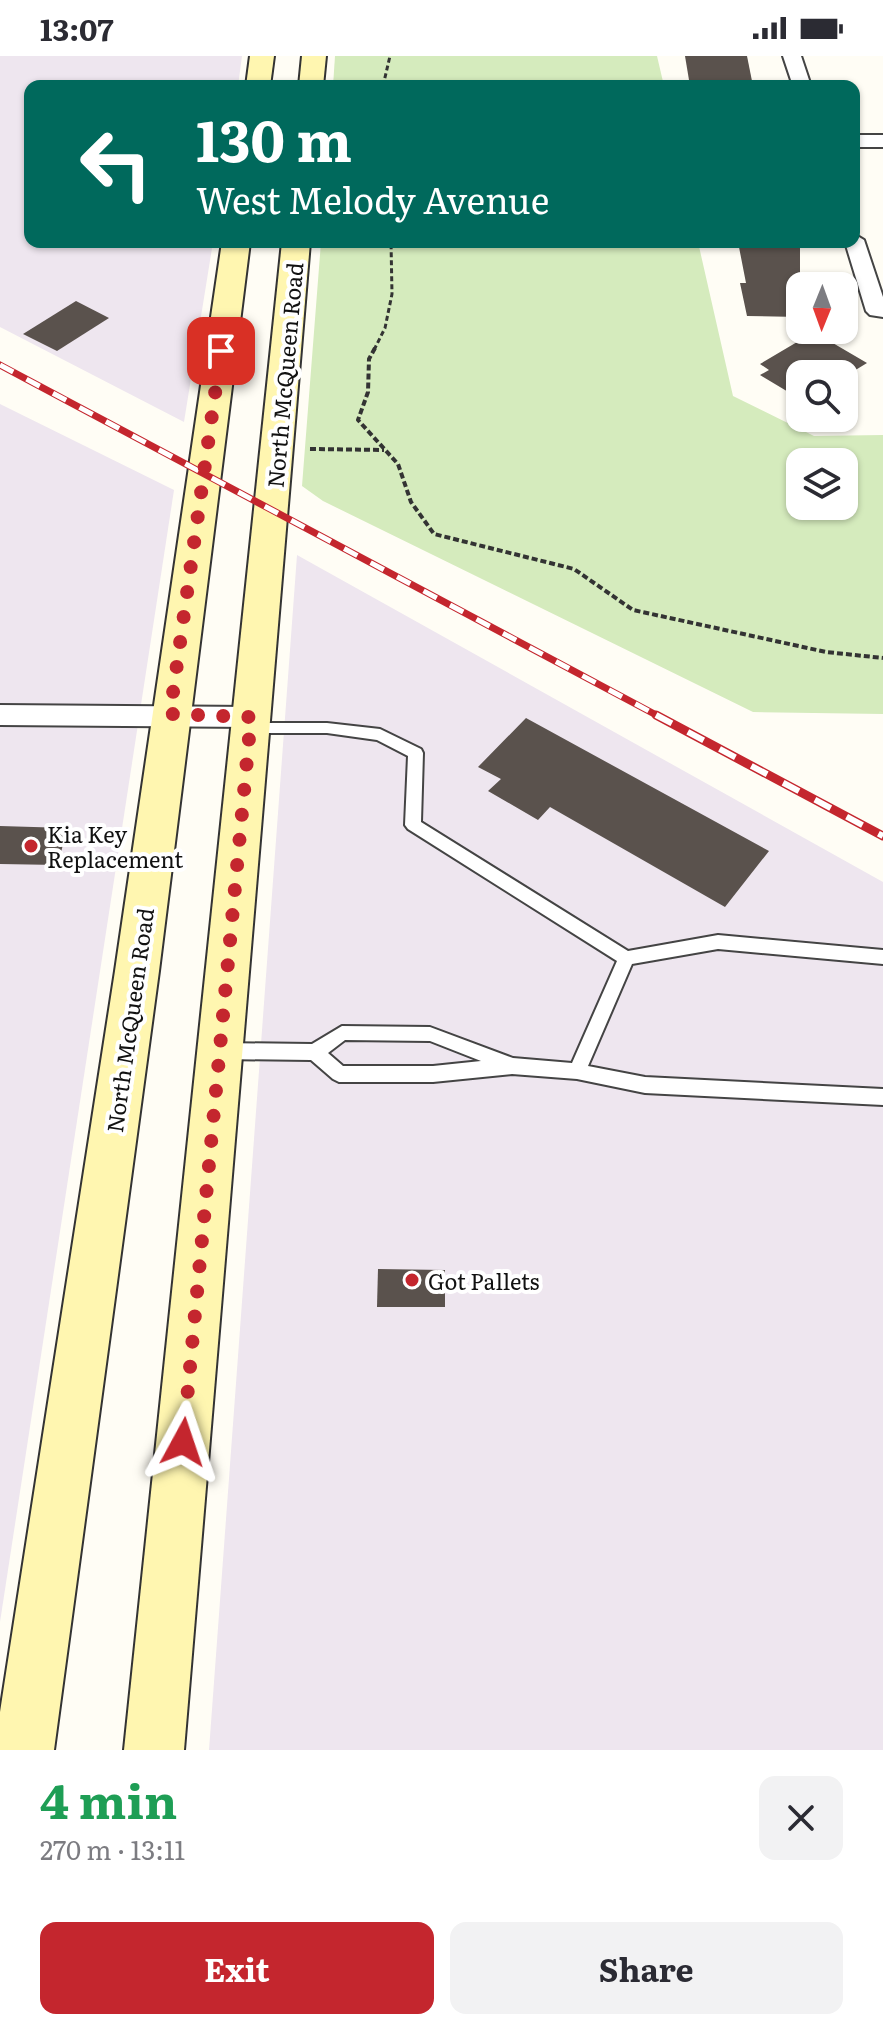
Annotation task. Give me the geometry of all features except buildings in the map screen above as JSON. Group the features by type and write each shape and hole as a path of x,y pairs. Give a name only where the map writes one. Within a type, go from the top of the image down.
{"main road":[{"path":"259,80 262,56"},
{"path":"312,80 314,56"},
{"name":"North McQueen Road","path":"24,1750 135,987 235,248"},
{"name":"North McQueen Road","path":"154,1750 295,248"}],"street":[{"path":"792,56 800,80"},
{"path":"860,141 883,141"},
{"path":"857,248 880,311"},
{"path":"0,715 170,714 250,722"}],"lane":[{"path":"250,722 380,735 416,753 413,825 626,958 718,942 883,957"},
{"path":"577,1071 626,958"},
{"path":"219,1051 315,1052 342,1033 430,1034 512,1066"},
{"path":"315,1052 339,1074 433,1074 512,1066 577,1071 645,1085 883,1097"}],"path":[{"path":"384,80 390,56"},
{"path":"390,248 392,294 385,328 369,359 368,392 358,420 398,464 411,502 434,534 574,569 633,610 826,652 883,658"},
{"path":"278,447 385,450"}],"shaded area":[{"path":"0,56 242,56 239,80 24,80 24,248 212,248 184,422 0,327"},
{"path":"0,404 174,490 0,1622"},
{"path":"297,555 883,882 883,1750 209,1750"}],"green space":[{"path":"335,56 657,56 663,80 333,80"},
{"path":"321,248 699,248 733,396 786,422 786,432 806,432 814,436 883,435 883,714 753,712 323,501 302,486"}],"railway":[{"path":"0,365 660,717"},
{"path":"656,715 883,836"}],"place":[{"name":"Kia Key Replacement","path":"31,846"},
{"name":"Got Pallets","path":"412,1280"}],"route":[{"path":"183,1442 251,717 170,714 221,351"}]}
